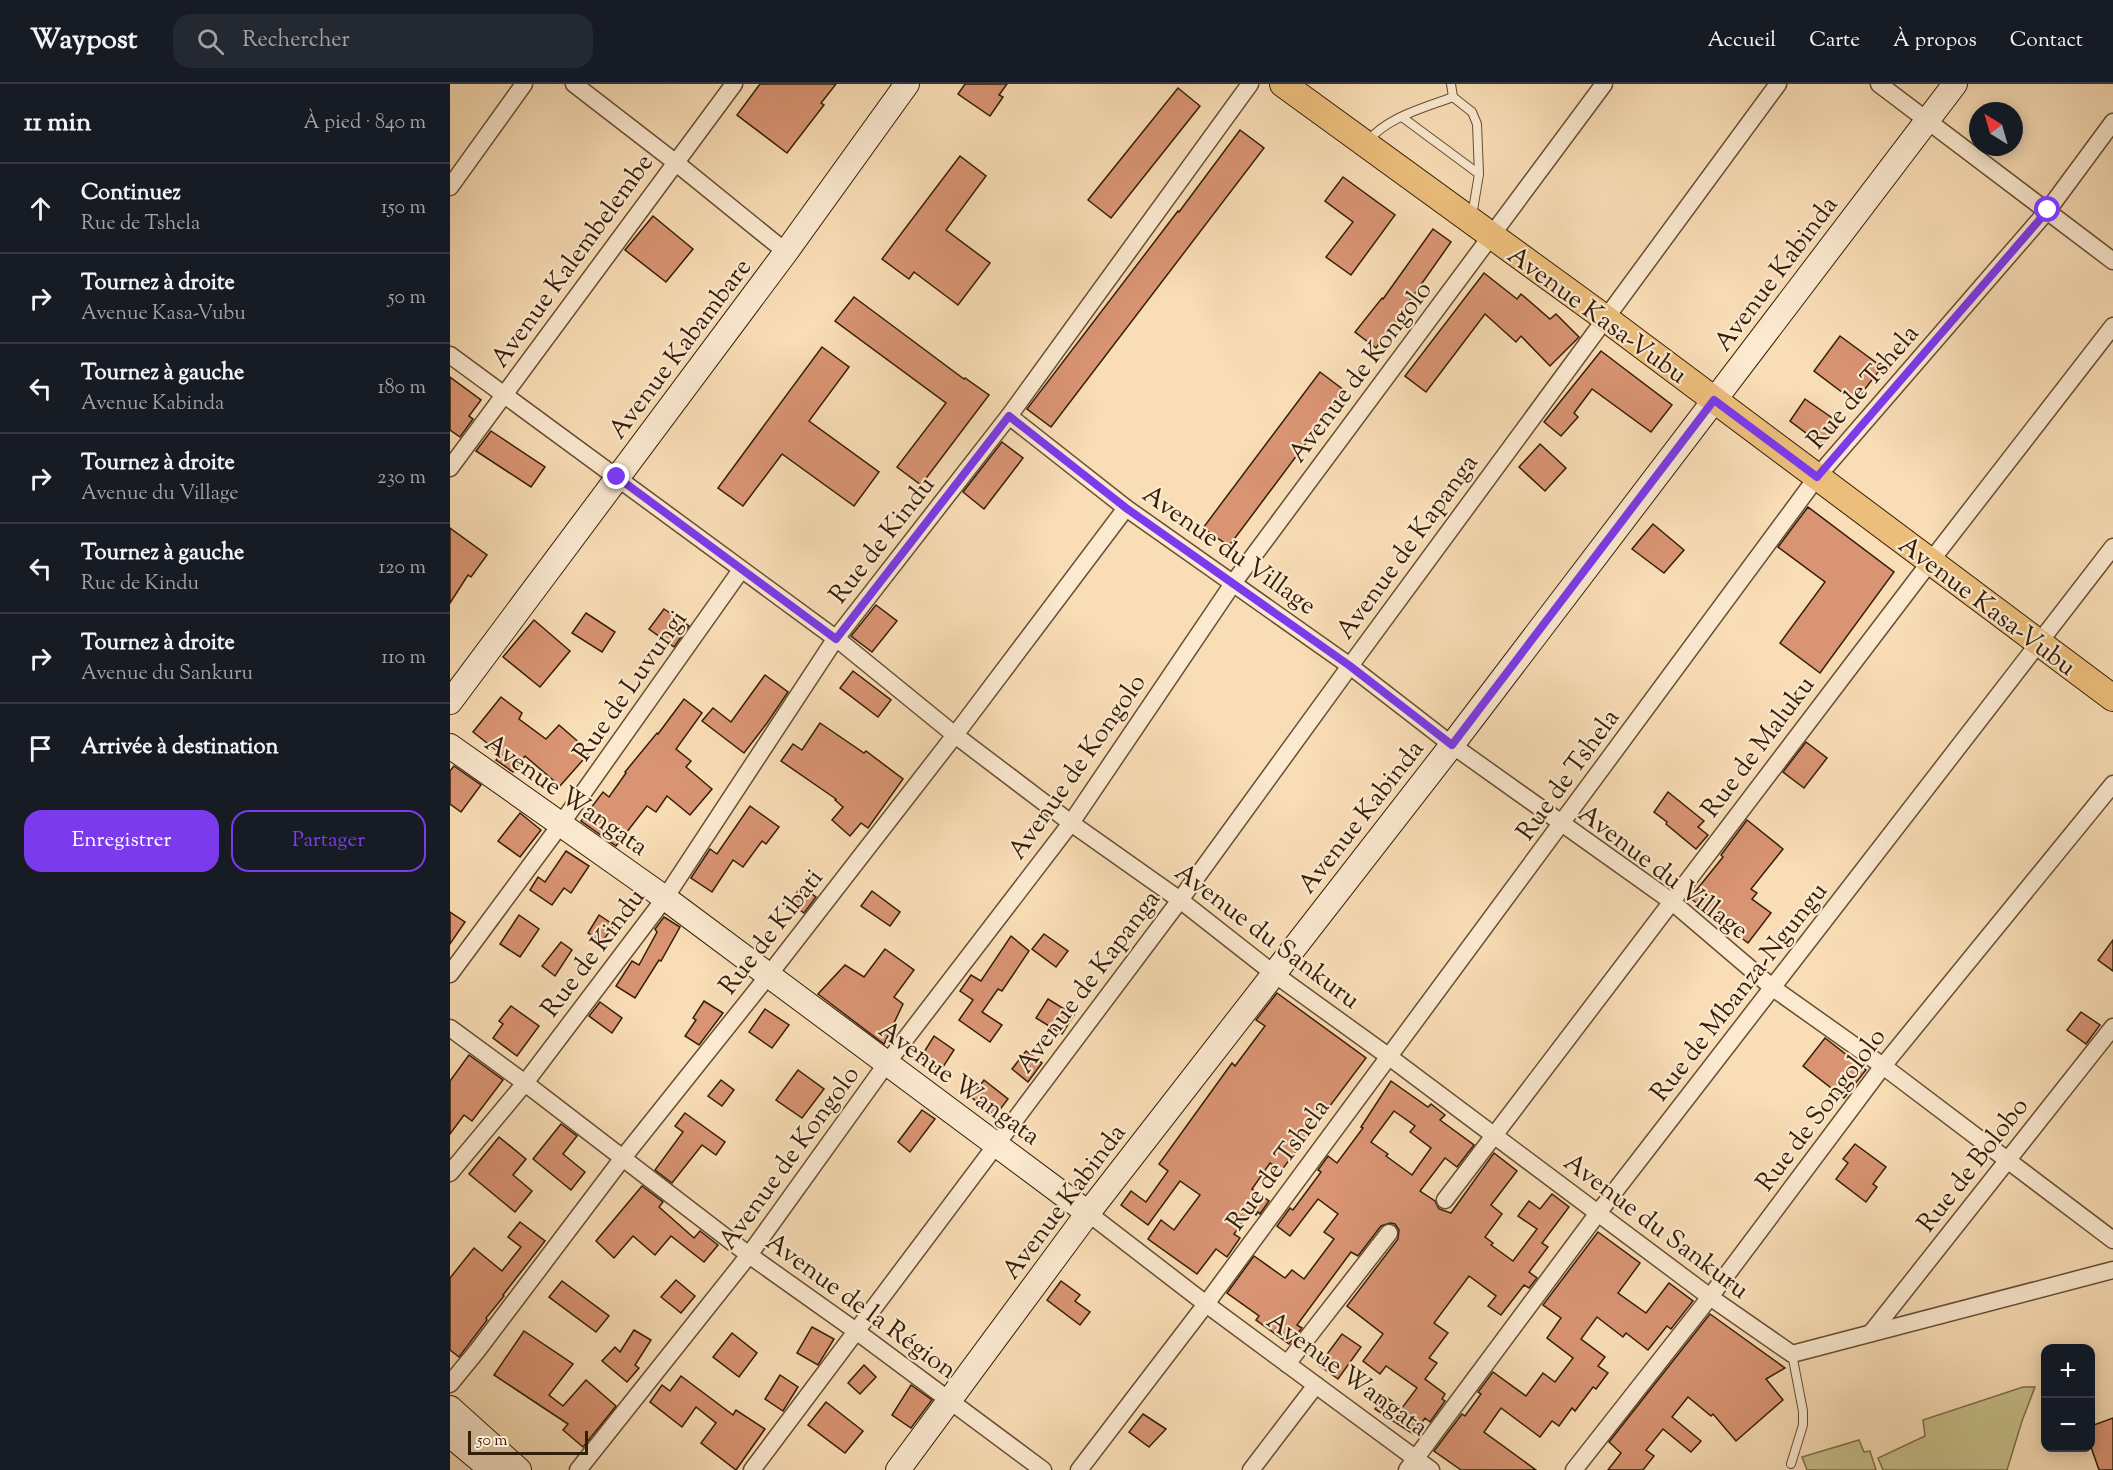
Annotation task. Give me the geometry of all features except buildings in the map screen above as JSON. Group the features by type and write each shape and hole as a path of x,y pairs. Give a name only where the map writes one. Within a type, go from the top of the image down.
{"main road":[{"name":"Avenue Kasa-Vubu","path":"1283,84 1605,318 2113,698"}],"street":[{"path":"450,186 524,84"},
{"path":"573,84 675,162 786,252"},
{"name":"Avenue Kalembelembe","path":"450,468 734,84"},
{"name":"Avenue Kabambare","path":"450,702 786,252 907,84"},
{"name":"Rue de Kindu","path":"450,1173 525,1083 665,898 836,639 1009,416 1250,84"},
{"name":"Avenue de Kongolo","path":"578,1470 749,1255 887,1064 1071,824 1234,582 1482,228 1604,84"},
{"name":"Avenue de Kapanga","path":"752,1470 1180,900 1778,84"},
{"path":"1879,84 2113,261"},
{"name":"Avenue Kabinda","path":"898,1470 1088,1213 1452,745 1955,84"},
{"name":"Rue de Tshela","path":"1079,1470 1206,1304 1388,1056 1562,825 1817,477 2048,210 2113,122"},
{"name":"Rue de Maluku","path":"1445,1200 1930,562 2113,326"},
{"name":"Avenue du Sankuru","path":"450,355 836,639 955,735 1071,824 1180,900 1273,973 1388,1056 1710,1297 1792,1354"},
{"name":"Avenue du Village","path":"1009,416 1126,508 1234,582 1350,666 1452,745 1671,901 1773,988 1883,1066 2113,1239"},
{"name":"Rue de Kibati","path":"450,1384 477,1352 622,1159 955,735 1126,508"},
{"name":"Rue de Mbanza-Ngungu","path":"1411,1464 1598,1213 2113,547"},
{"name":"Rue de Luvungi","path":"450,974 561,824 741,570"},
{"name":"Avenue Wangata","path":"450,746 665,898 996,1143 1316,1385 1411,1464 1431,1470"},
{"name":"Rue de Songololo","path":"1574,1470 1710,1297 1883,1066 2113,784"},
{"name":"Rue de Bolobo","path":"1871,1333 2113,1027"},
{"name":"Avenue de la Région","path":"450,1028 749,1255 856,1331 1043,1470"},
{"path":"1287,1364 1389,1233"},
{"path":"1792,1354 2113,1270"},
{"path":"1251,1470 1316,1385"},
{"path":"450,1408 519,1470"},
{"path":"450,1435 485,1468"}],"lane":[{"path":"1450,84 1453,97 1472,112 1477,124 1482,228"},
{"path":"1366,144 1376,132 1402,117 1453,97"},
{"path":"1402,117 1479,174"},
{"path":"1791,1464 1803,1425 1803,1411 1792,1354"}],"shaded area":[{"path":"2023,1387 2035,1387 2007,1470 1883,1470 1878,1458 1925,1436 1923,1420"},
{"path":"1859,1440 1864,1452 1870,1451 1876,1470 1807,1470 1802,1457"}],"route":[{"path":"617,477 836,639 1009,416 1126,508 1350,666 1452,745 1714,400 1817,477 2048,210"}]}
